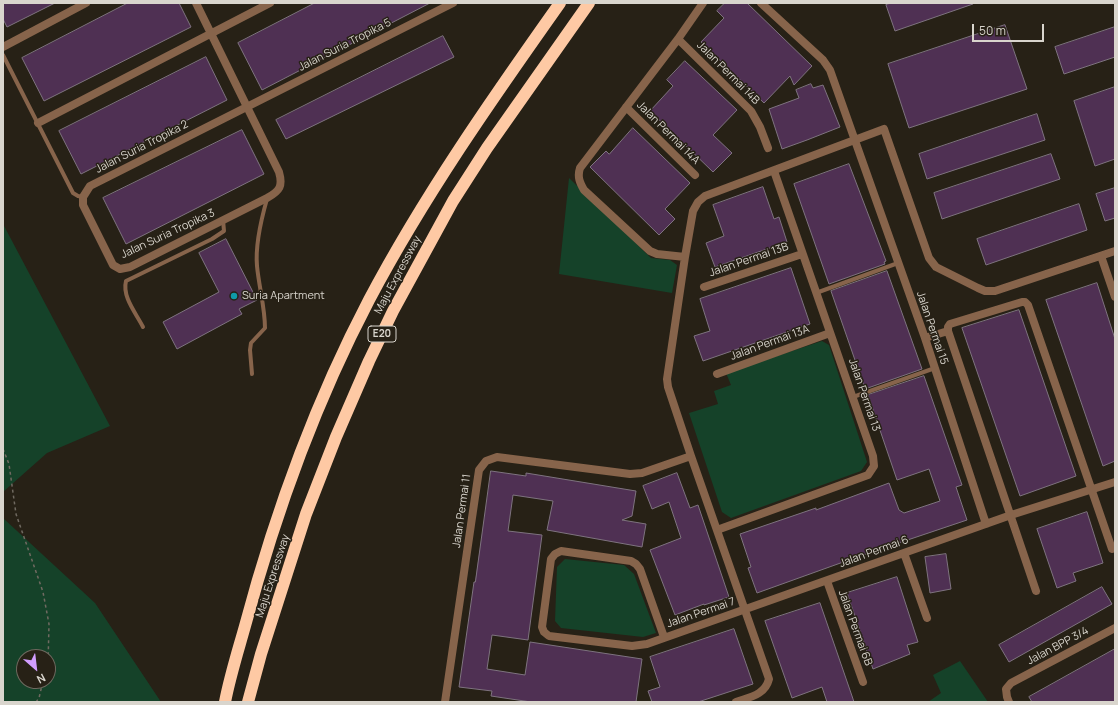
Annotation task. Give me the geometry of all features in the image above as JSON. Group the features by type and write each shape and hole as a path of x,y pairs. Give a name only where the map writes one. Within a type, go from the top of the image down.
{"highway":[{"name":"Maju Expressway","path":"224,702 262,563 277,519 309,430 350,340 379,282 442,174 560,3"},
{"name":"Maju Expressway","path":"248,702 261,654 306,514 339,430 386,326 416,267 453,201 487,148 590,3"}],"street":[{"path":"3,47 86,3"},
{"name":"Jalan Suria Tropika 3","path":"84,197 83,205 95,230 113,265 120,269 130,267 267,198 276,193 280,187 280,172 196,3"},
{"path":"38,123 270,3"},
{"name":"Jalan Suria Tropika 5","path":"247,106 453,3"},
{"path":"685,257 657,254 650,251 584,190 578,173 580,168 678,39 703,3"},
{"name":"Jalan Permai 15","path":"761,3 823,60 830,70 925,338 986,524"},
{"name":"Jalan Permai 14B","path":"678,39 751,110 760,126 768,148"},
{"name":"Jalan Suria Tropika 2","path":"84,197 90,186 247,106"},
{"name":"Jalan Permai 14A","path":"626,107 695,175"},
{"path":"736,702 759,693 767,687 769,679 690,456 670,395 667,379 693,211 698,202 705,196 884,129 929,258 936,267 985,291 995,291 1115,251"},
{"name":"Jalan Permai 13","path":"717,530 868,475 874,466 873,456 774,170"},
{"name":"Jalan Permai 13B","path":"704,287 802,254"},
{"path":"1101,256 1112,276 1115,297"},
{"path":"1036,591 948,331 950,324 1022,302 1025,302 1028,305 1112,549"},
{"path":"925,338 948,331"},
{"name":"Jalan Permai 13A","path":"717,374 830,333"},
{"name":"Jalan Permai 11","path":"445,702 479,470 486,461 496,457 630,474 642,473 690,456"},
{"name":"Jalan Permai 6","path":"744,609 1011,515 1115,482"},
{"name":"Jalan Permai 7","path":"664,637 640,569 636,564 631,561 561,552 555,554 550,559 542,627 544,632 549,636 632,646 647,644 744,609"},
{"path":"904,553 927,618"},
{"name":"Jalan Permai 6B","path":"826,581 863,682"},
{"name":"Jalan BPP 3/4","path":"1009,702 1006,689 1011,683 1115,628"}],"lane":[{"path":"3,55 73,193 84,197"},
{"path":"252,374 250,350 251,343 265,328 257,264 262,217 267,198"},
{"path":"143,327 127,298 124,289 126,281 212,239 224,231 223,220"},
{"path":"816,292 898,263"},
{"path":"853,397 934,368"}],"path":[{"path":"3,449 9,464 16,514 43,592 49,624 48,649"},
{"path":"36,702 39,698 41,689"}],"green space":[{"path":"569,178 651,258 670,260 677,265 672,293 559,274"},
{"path":"3,224 110,426 47,453 3,492"},
{"path":"822,341 829,345 867,462 861,471 731,518 722,512 689,413 718,404 714,391 731,385 726,373"},
{"path":"3,518 95,603 161,702 3,702"},
{"path":"565,559 624,565 634,574 656,633 643,637 561,628 555,621 557,567"},
{"path":"960,661 988,702 928,702 941,693 933,675"}],"building":[{"path":"3,3 55,3 7,27 3,19"},
{"path":"128,3 179,3 191,27 44,101 22,58"},
{"path":"315,3 430,3 262,90 238,43"},
{"path":"725,3 747,3 812,66 794,85 790,76 764,103 701,42 724,18 717,11"},
{"path":"891,3 973,4 895,31 886,5"},
{"path":"1005,25 1027,89 909,128 888,64"},
{"path":"1115,27 1115,57 1064,74 1055,47"},
{"path":"443,36 454,57 286,139 276,120"},
{"path":"206,57 227,100 81,174 59,131"},
{"path":"685,61 737,110 713,135 732,153 713,172 650,111 673,86 667,80"},
{"path":"811,84 813,88 823,85 840,127 782,149 769,109 799,98 796,90"},
{"path":"1115,87 1115,159 1095,166 1074,101"},
{"path":"1037,114 1045,140 927,179 919,154"},
{"path":"633,128 690,183 665,209 675,219 659,235 590,167 606,151 609,154"},
{"path":"242,130 264,174 126,244 103,198"},
{"path":"1051,154 1060,179 942,219 934,193"},
{"path":"849,164 886,261 884,262 885,264 829,284 794,184"},
{"path":"763,187 774,219 779,217 787,242 715,267 706,243 724,236 713,205"},
{"path":"1115,188 1115,218 1105,221 1096,194"},
{"path":"1079,204 1087,230 986,265 977,239"},
{"name":"Suria Apartment","path":"226,239 257,300 239,309 242,314 177,349 163,322 219,292 199,253"},
{"path":"791,268 810,324 703,361 694,336 710,331 700,299"},
{"path":"887,271 922,369 865,389 831,291"},
{"path":"1097,283 1115,339 1115,461 1103,466 1046,300"},
{"path":"1019,310 1076,476 1020,496 962,328"},
{"path":"924,376 962,485 956,487 967,520 757,593 748,568 751,567 740,534 816,508 816,510 889,483 899,510 904,513 940,501 929,469 897,480 868,395"},
{"path":"491,471 526,476 526,473 636,491 632,516 622,520 646,524 642,547 547,530 553,501 513,495 508,531 542,535 528,640 492,635 487,669 525,675 530,642 642,659 636,702 531,702 491,696 492,691 459,687"},
{"path":"677,473 690,508 698,505 729,597 704,604 675,615 650,550 681,538 669,502 652,509 643,486"},
{"path":"1087,512 1103,563 1073,573 1076,581 1057,588 1037,529"},
{"path":"946,554 951,589 930,593 925,557"},
{"path":"897,577 918,642 907,645 910,654 873,669 847,593"},
{"path":"1102,587 1112,604 1009,662 999,645"},
{"path":"820,603 854,702 827,702 822,687 792,698 765,621"},
{"path":"734,629 753,684 698,702 652,702 648,691 660,687 650,657"},
{"path":"1115,649 1115,702 1032,702 1029,697"}],"place":[{"name":"Suria Apartment","path":"234,296"}]}
